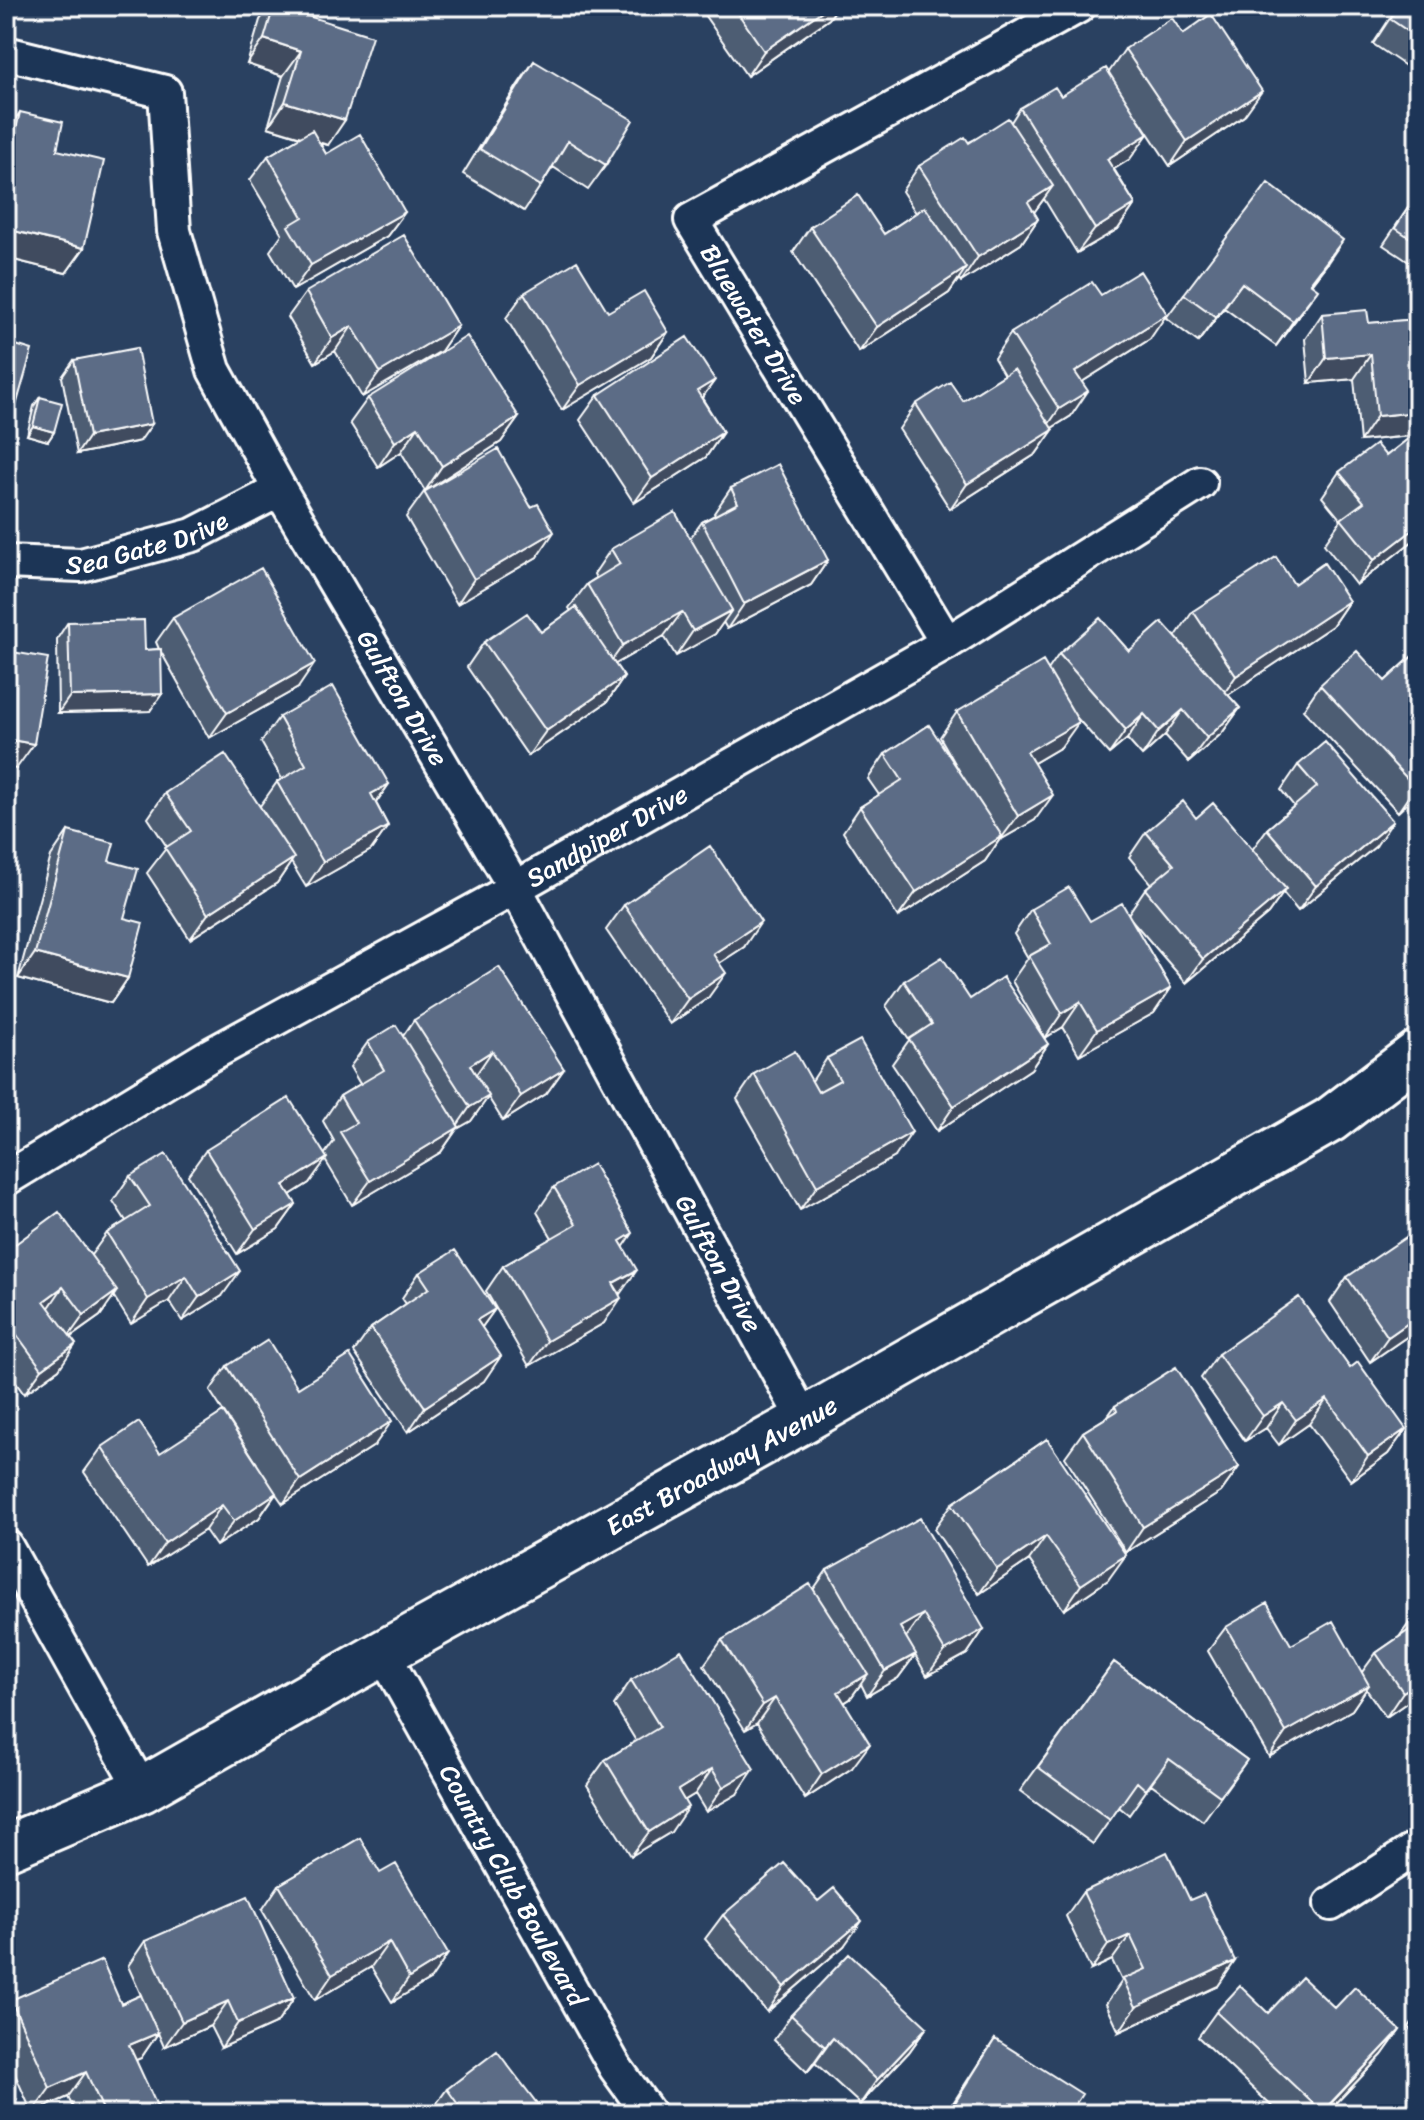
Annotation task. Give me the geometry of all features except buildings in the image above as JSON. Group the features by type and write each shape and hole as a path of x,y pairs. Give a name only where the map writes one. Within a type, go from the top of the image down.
{"street":[{"name":"Bluewater Drive","path":"947,643 691,220 1079,6"},
{"name":"Gulfton Drive","path":"6,53 165,92 174,231 214,370 280,490 515,888 804,1420"},
{"name":"Sandpiper Drive","path":"6,1179 210,1055 515,888 947,643 1200,483"},
{"name":"Sea Gate Drive","path":"6,562 81,565 193,535 280,490"},
{"name":"East Broadway Avenue","path":"6,1848 142,1790 804,1420 1330,1120 1418,1053"},
{"path":"6,1546 142,1790"},
{"name":"Country Club Boulevard","path":"383,1653 615,2067 649,2114"},
{"path":"1331,1904 1418,1847"}]}
